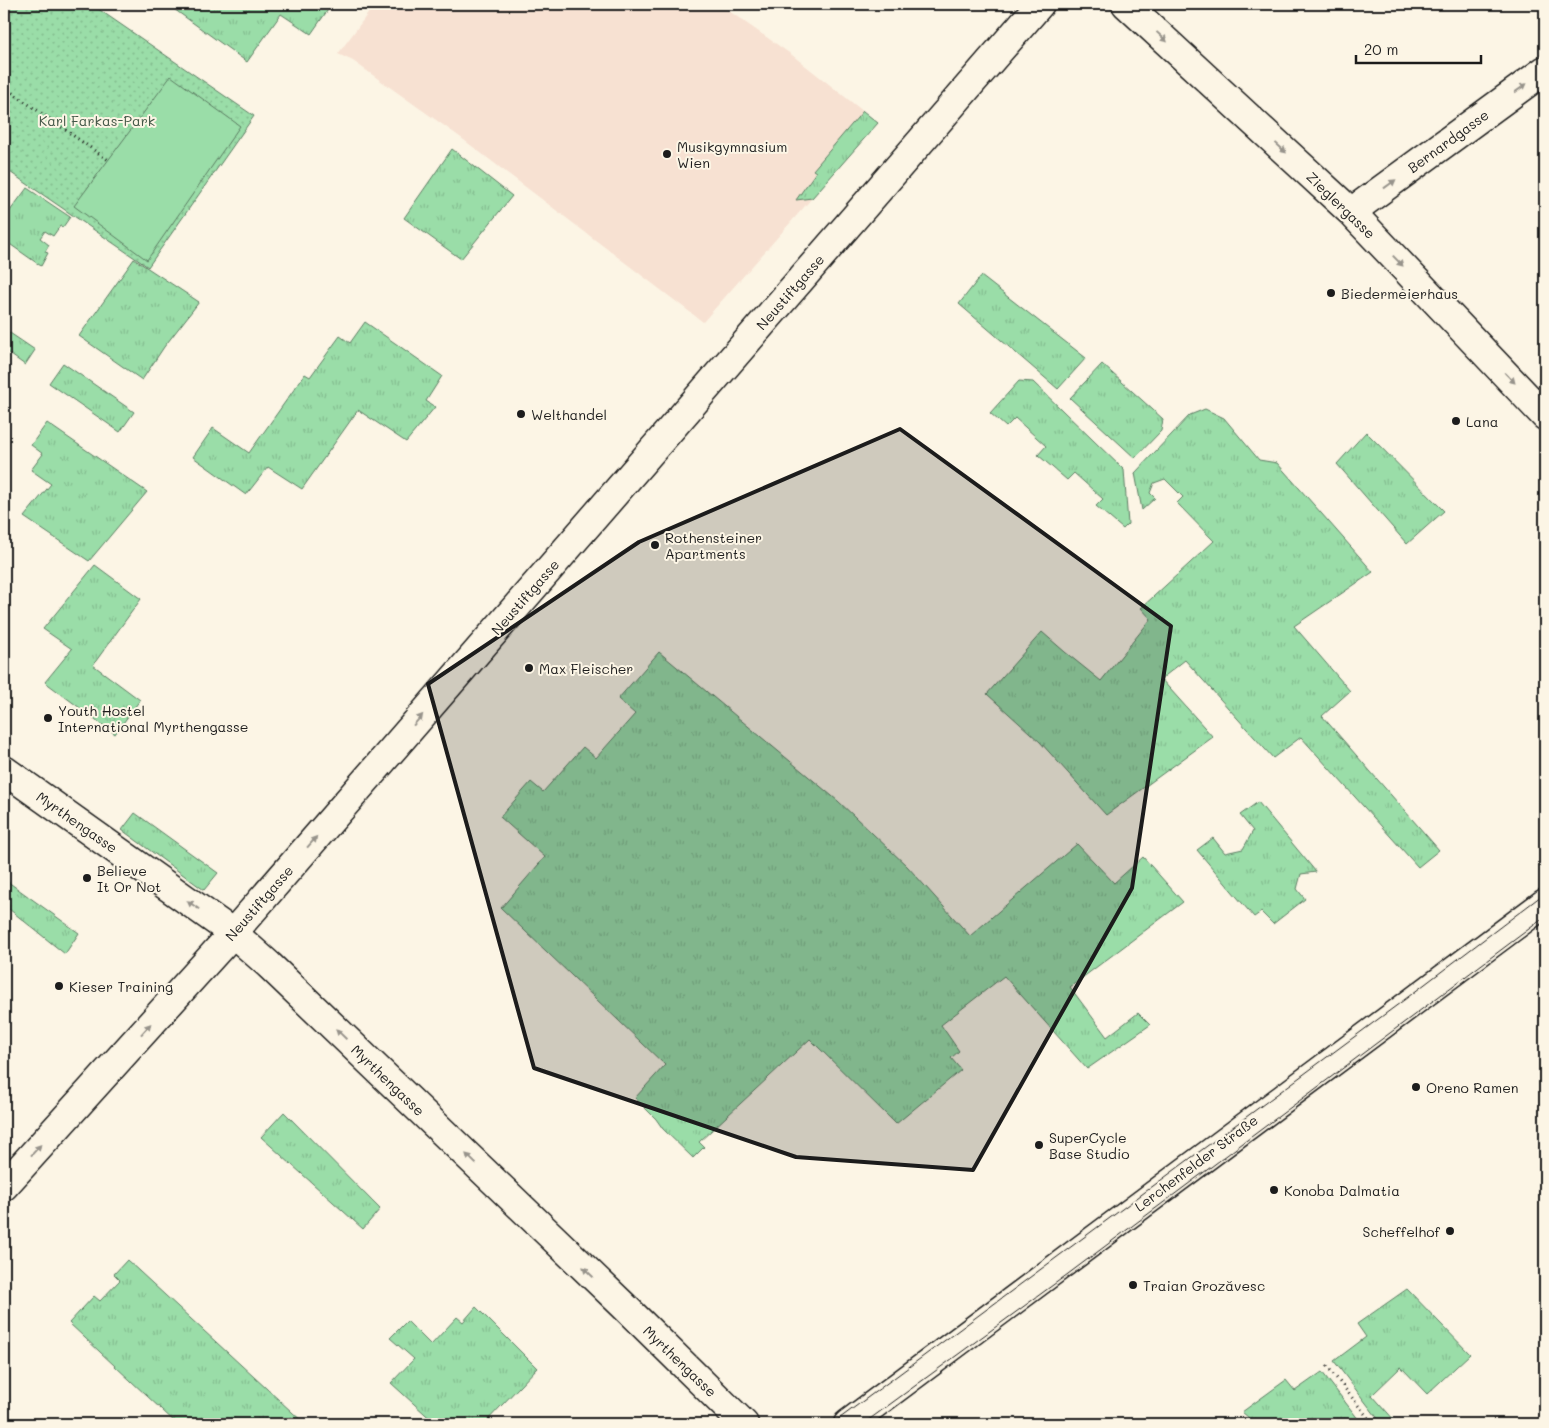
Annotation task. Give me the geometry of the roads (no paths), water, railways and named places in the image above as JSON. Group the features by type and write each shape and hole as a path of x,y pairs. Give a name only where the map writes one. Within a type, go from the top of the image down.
{"main road":[{"name":"Neustiftgasse","path":"4,1186 233,933 1040,4"},
{"name":"Zieglergasse","path":"1126,4 1351,212 1545,416"},
{"name":"Bernardgasse","path":"1351,212 1545,70"},
{"name":"Myrthengasse","path":"4,770 233,933 298,992 744,1424"},
{"name":"Lerchenfelder Straße","path":"848,1424 1545,903"}],"tram line":[{"path":"832,1424 1404,1000 1545,893"},
{"path":"863,1424 1068,1274 1545,917"}],"place":[{"name":"Musikgymnasium Wien","path":"667,154"},
{"name":"Biedermeierhaus","path":"1331,293"},
{"name":"Welthandel","path":"521,414"},
{"name":"Lana","path":"1456,421"},
{"name":"Rothensteiner Apartments","path":"655,545"},
{"name":"Max Fleischer","path":"529,668"},
{"name":"Youth Hostel International Myrthengasse","path":"48,718"},
{"name":"Believe It Or Not","path":"87,878"},
{"name":"Kieser Training","path":"59,986"},
{"name":"Oreno Ramen","path":"1416,1087"},
{"name":"SuperCycle Base Studio","path":"1039,1145"},
{"name":"Konoba Dalmatia","path":"1274,1190"},
{"name":"Scheffelhof","path":"1450,1231"},
{"name":"Traian Grozăvesc","path":"1133,1285"}],"park label":[{"name":"Karl Farkas-Park","path":"97,120"}]}
